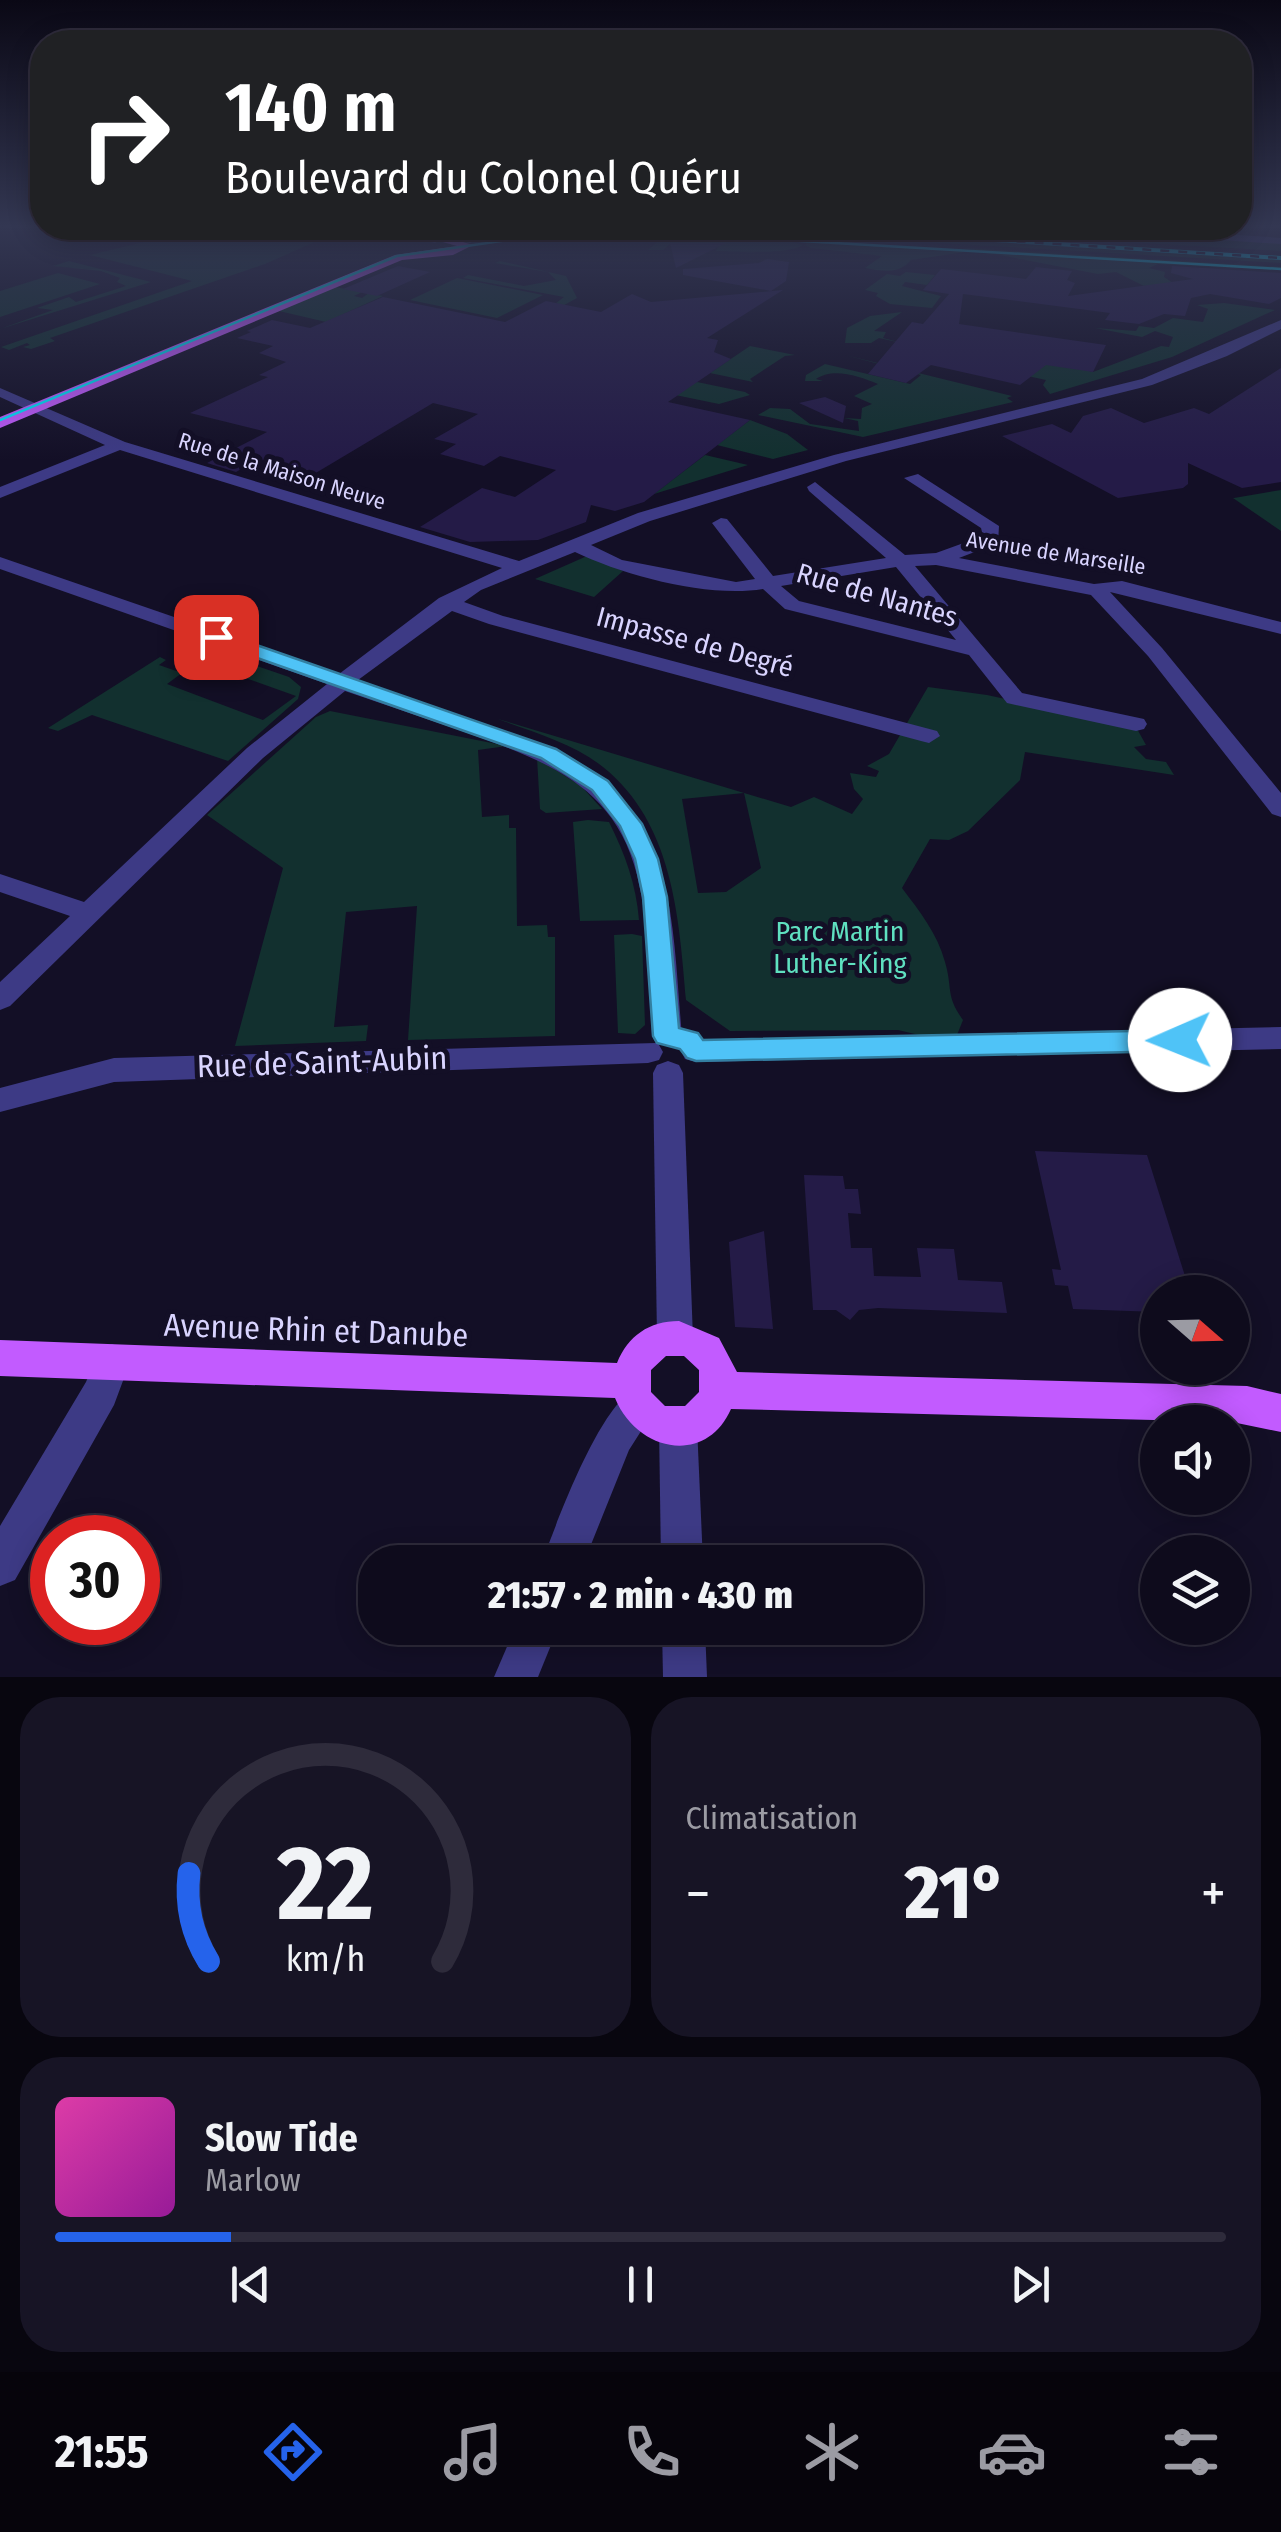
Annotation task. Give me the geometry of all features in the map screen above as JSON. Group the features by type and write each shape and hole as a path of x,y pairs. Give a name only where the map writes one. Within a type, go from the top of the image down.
{"main road":[{"path":"0,412 268,304"},
{"path":"0,423 24,405"},
{"path":"675,1325 715,1362 720,1390 707,1414 678,1426 653,1420 634,1393 640,1354 675,1325"},
{"name":"Avenue Rhin et Danube","path":"0,1358 634,1393"},
{"path":"720,1390 1270,1405"}],"street":[{"path":"0,999 254,752 446,602 644,517 840,458 1147,382 1222,353 1280,324"},
{"name":"Rue de la Maison Neuve","path":"0,392 119,444 521,568"},
{"path":"0,493 119,444"},
{"path":"912,478 990,526 992,539 936,559"},
{"path":"815,488 902,561 1014,698 1136,724"},
{"name":"Rue de Nantes","path":"721,523 780,599 976,651"},
{"name":"Avenue de Marseille","path":"582,542 617,564 736,588 936,559 1097,590 1122,586 1281,628"},
{"path":"0,564 548,754 588,776 617,802 646,859 651,878 675,1325"},
{"path":"1097,590 1155,652 1281,809"},
{"name":"Impasse de Degré","path":"446,602 496,620 928,736"},
{"path":"0,883 86,912"},
{"path":"663,1054 690,1068 696,1051 1281,1038"},
{"name":"Rue de Saint-Aubin","path":"0,1100 114,1070 663,1054"},
{"path":"0,1565 101,1392 112,1362"},
{"path":"571,1545 634,1393"},
{"path":"678,1426 682,1545"},
{"path":"516,1677 530,1645"},
{"path":"684,1645 685,1677"}],"green space":[{"path":"0,304 39,304 0,317"},
{"path":"79,304 0,329 53,310 37,308"},
{"path":"125,304 148,304 50,338 55,341 31,349 23,347 30,345 27,343 9,350 1,347"},
{"path":"295,304 365,304 326,322 279,311"},
{"path":"431,304 524,304 497,318"},
{"path":"893,304 935,304 932,308"},
{"path":"1233,304 1275,310 1172,357 1050,394 1043,385 1046,380 937,356 943,333 1093,372 1161,346 1169,347 1173,337 1155,331 1142,337 1095,328 1136,331 1139,326 1154,328 1173,318 1203,322 1208,309 1197,305"},
{"path":"902,312 874,331 886,332 883,338 906,344 879,338 871,343 845,343 847,328 870,316"},
{"path":"750,346 795,355 785,356 750,379 753,382 710,373"},
{"path":"845,355 1012,396 1007,398 1013,402 863,437 758,415 770,408 790,409 810,424 859,431 858,421 844,418 861,419 862,408 872,404 854,396 878,384 838,373 816,379 823,381 805,381 806,375 825,364 910,384 921,375"},
{"path":"697,382 750,395 719,404 651,390"},
{"path":"750,420 787,434 808,450 773,459 717,445"},
{"path":"705,455 748,465 654,494"},
{"path":"1281,490 1281,531 1233,498 1234,498"},
{"path":"587,556 623,571 594,597 535,579"},
{"path":"192,644 289,677 301,687 298,699 228,761 92,715 58,731 48,728 160,657 166,660 159,665 182,673 167,684 263,720 296,696 176,653"},
{"name":"Parc Martin Luther-King","path":"928,687 987,695 1136,727 1146,745 1134,747 1146,759 1166,762 1174,775 1025,752 1020,780 968,831 949,840 930,839 902,888 942,951 952,998 963,1020 957,1035 936,1039 898,1030 730,1031 686,1000 680,936 668,873 645,815 603,767 579,751 498,719 791,807 814,797 852,814 863,799 854,789 850,773 876,777 879,771 867,766 889,754","holes":["744,793 761,868 726,892 698,893 682,799"]},
{"path":"330,711 507,746 478,750 482,817 509,815 509,828 516,828 517,926 547,925 548,937 555,937 555,1036 408,1040 417,906 346,912 334,1027 368,1025 366,1041 235,1046 283,868 207,815 316,717"},
{"path":"537,758 581,786 602,809 546,813 540,809"},
{"path":"573,822 609,822 629,870 639,920 580,921"},
{"path":"614,935 642,936 645,1025 635,1034 618,1033"}],"building":[{"path":"366,304 418,304 505,322 540,304 601,312 614,304 760,304 707,338 718,340 714,352 731,359 668,402 750,420 644,502 615,511 591,505 586,522 538,540 470,542 420,527 482,488 515,497 556,470 500,456 484,466 440,454 456,444 434,439 478,414 433,403 304,480 250,464 236,472 207,463 267,432 190,413 268,377 259,375 286,362 259,353 273,346 237,338 272,320 310,328"},
{"path":"940,304 962,304 959,324 1106,345 1093,372 1046,365 1020,385 931,365 906,383 868,374 912,322 923,324"},
{"path":"1042,304 1189,304 1185,316 1164,314 1139,324 1105,320 1110,313"},
{"path":"1281,368 1281,482 1242,488 1188,463 1188,484 1183,488 1118,498 1002,436 1052,424 1071,433 1083,416 1111,408 1144,423 1194,408 1209,414"},
{"path":"825,397 846,406 843,423 799,403"},
{"path":"1035,1151 1147,1155 1185,1275 1140,1275 1140,1311 1073,1309 1068,1286 1055,1285 1052,1269 1061,1270"},
{"path":"804,1175 843,1176 845,1189 858,1189 861,1214 848,1213 851,1248 872,1248 874,1276 921,1277 917,1248 954,1249 958,1280 1002,1282 1007,1313 878,1308 859,1310 850,1320 836,1310 813,1310"},
{"path":"764,1231 773,1329 735,1327 729,1242"}],"tram line":[{"path":"0,420 280,304"}],"route":[{"path":"216,637 548,754 600,785 617,802 646,859 655,897 666,1036 688,1040 696,1051 1180,1040"}]}
